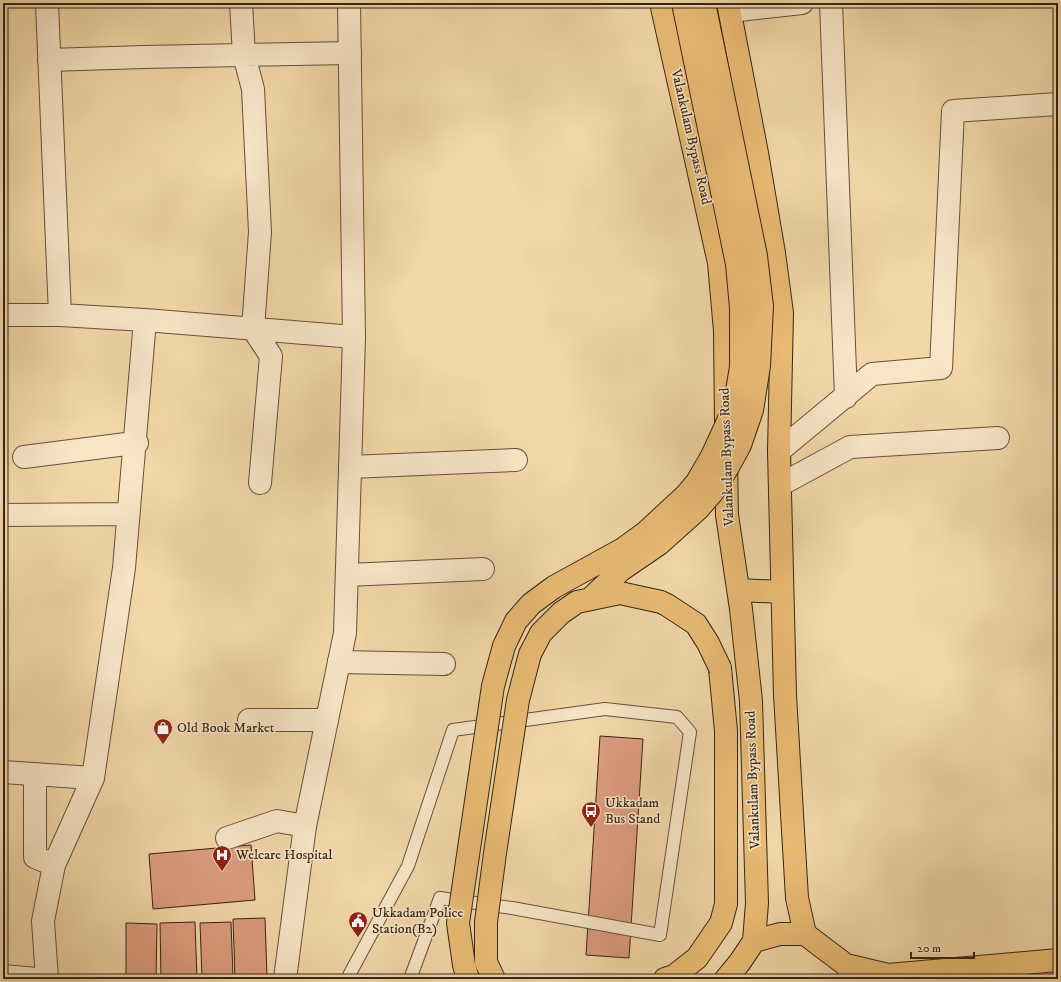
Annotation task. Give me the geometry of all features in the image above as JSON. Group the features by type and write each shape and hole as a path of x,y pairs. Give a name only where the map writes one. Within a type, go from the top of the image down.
{"main road":[{"name":"Valankulam Bypass Road","path":"661,3 719,262 725,331 727,515 739,590 751,701 757,903 754,941"},
{"path":"468,979 464,965 458,923 493,686 504,646 516,620 532,604 554,587 623,549 645,533 686,496 697,482 712,456 734,408 741,367 741,308 738,264 683,3"},
{"path":"590,599 621,570 659,544 698,509 728,467 740,445 752,410 759,366 762,306 756,256 704,3"},
{"path":"729,7 757,154 774,253 782,313 779,451 785,694 797,898 805,934"},
{"path":"739,590 782,592"},
{"path":"494,979 486,962 486,922 496,845 520,692 530,654 540,633 561,613 577,602 620,593 661,602 696,624 708,643 720,668 726,731 726,904 721,923 697,958 674,976 665,979"},
{"path":"726,979 754,941 780,934 805,934 846,965 888,975 1058,960"}],"street":[{"path":"46,3 60,315"},
{"path":"241,3 244,55 253,90 260,232 253,329 271,356 260,483"},
{"path":"285,979 305,826 345,633 354,337 349,3"},
{"path":"729,7 802,3"},
{"path":"831,3 846,396"},
{"path":"49,60 350,53"},
{"path":"779,451 872,374 941,368 953,111 1058,104"},
{"path":"3,315 60,315 145,320 354,337"},
{"path":"46,979 43,921 54,865 93,778 124,568 136,443 145,320"},
{"path":"780,485 850,446 998,438"},
{"path":"24,456 136,443"},
{"path":"350,466 516,460"},
{"path":"3,515 128,514"},
{"path":"347,575 483,569"},
{"path":"339,662 444,664"},
{"path":"249,720 327,720"},
{"path":"3,772 93,778"},
{"path":"35,774 35,857 54,865"},
{"path":"227,838 277,821 305,826"},
{"path":"3,976 37,979"}],"lane":[{"path":"347,979 408,866 453,730 605,709 677,717 690,732 660,935 512,908 440,898 410,979"}],"building":[{"path":"600,736 643,739 629,958 586,955"},
{"path":"251,845 255,900 153,909 149,854"},
{"path":"265,918 267,977 235,978 233,919"},
{"path":"195,922 197,979 161,979 160,923"},
{"path":"231,922 233,977 202,978 200,923"},
{"path":"126,923 157,924 156,979 126,979"}],"place":[{"name":"Old Book Market","path":"163,745"},
{"name":"Ukkadam Bus Stand","path":"591,828"},
{"name":"Welcare Hospital","path":"222,872"},
{"name":"Ukkadam Police Station(B2)","path":"358,938"}]}
